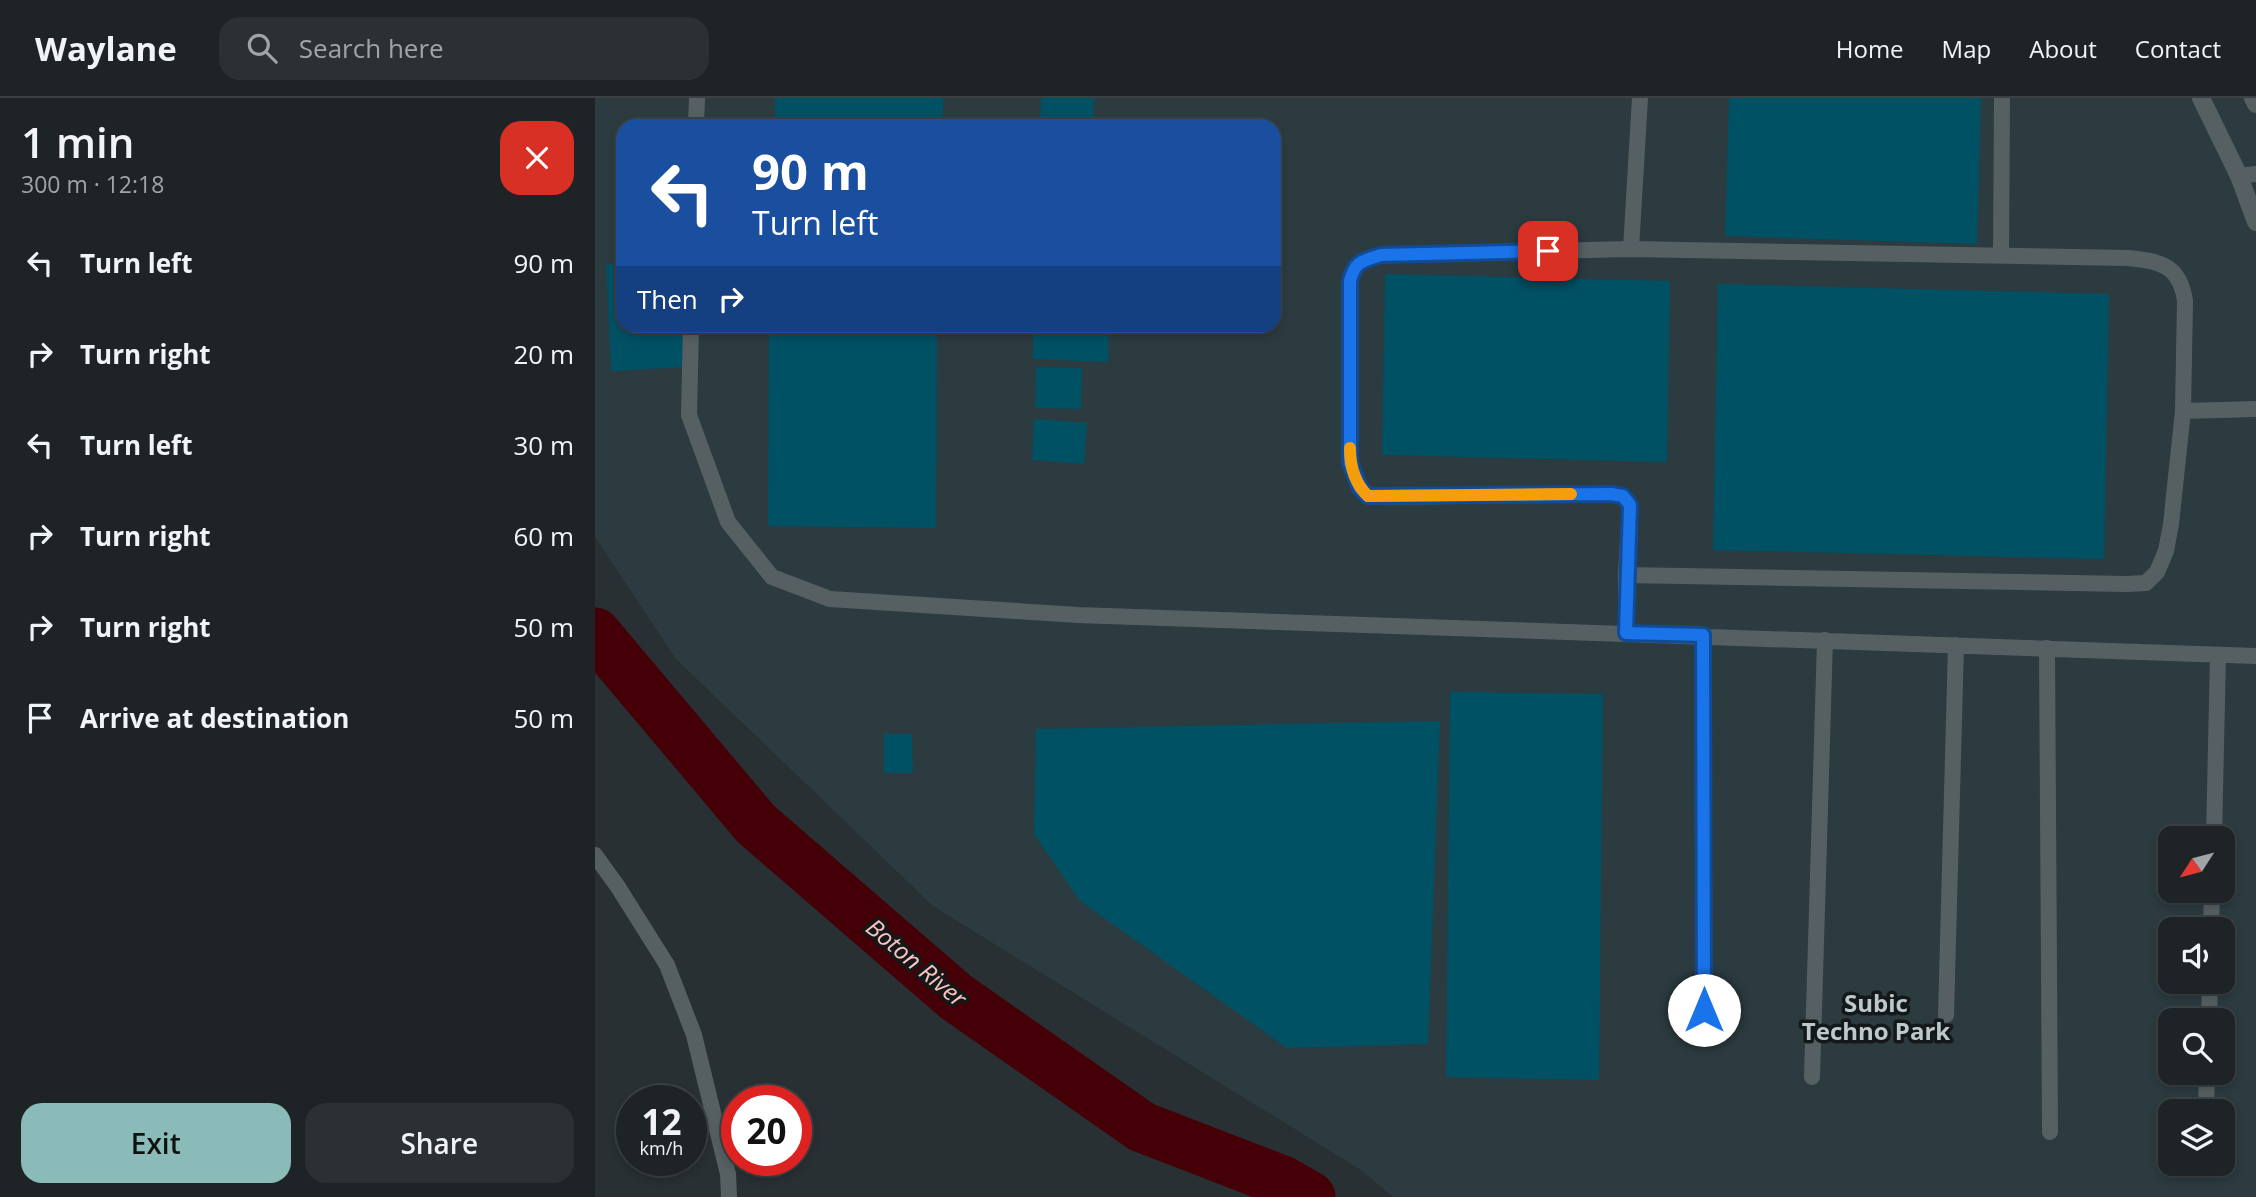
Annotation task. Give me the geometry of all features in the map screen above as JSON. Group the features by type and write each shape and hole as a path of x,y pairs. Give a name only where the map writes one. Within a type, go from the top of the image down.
{"street":[{"path":"2201,98 2248,175 2256,222"},
{"path":"2253,98 2256,104"}],"lane":[{"path":"696,119 697,98"},
{"path":"1632,249 1640,98"},
{"path":"2001,255 2002,98"},
{"path":"1626,575 2146,583 2157,572 2166,551 2183,411 2185,301 2178,277 2166,266 2153,261 2128,258 1632,249 1381,255 1354,267 1350,281 1350,463 1360,488 1368,496 1382,497 1623,496 1630,505 1626,575 1626,633"},
{"path":"691,333 689,415 728,522 772,577 830,599 1078,615 2256,656"},
{"path":"2183,411 2256,409"},
{"path":"1703,635 1704,1037"},
{"path":"1812,1077 1825,640"},
{"path":"1946,1015 1956,645"},
{"path":"2047,648 2050,1132"},
{"path":"2214,826 2218,655"},
{"path":"595,855 667,965 694,1035 728,1174 729,1197"}],"shaded area":[{"name":"Subic Techno Park","path":"595,98 2256,98 2256,1197 1393,1197 1361,1170 933,906 676,659 595,537"}],"building":[{"path":"775,98 943,98 943,119 775,119"},
{"path":"1041,98 1094,98 1093,119 1040,119"},
{"path":"1729,98 1981,98 1977,244 1725,236"},
{"path":"606,264 616,264 616,333 685,333 687,367 611,371"},
{"path":"1385,274 1670,281 1667,462 1382,455"},
{"path":"1718,284 2109,294 2104,559 1713,550"},
{"path":"769,333 937,333 936,528 768,526"},
{"path":"1033,333 1109,333 1108,362 1033,359"},
{"path":"1036,367 1082,368 1081,409 1035,408"},
{"path":"1034,419 1087,423 1084,464 1032,460"},
{"path":"1450,692 1603,694 1599,1080 1446,1077"},
{"path":"1440,721 1428,1044 1287,1048 1080,901 1034,834 1036,729"},
{"path":"884,734 912,734 913,773 884,773"}],"waterway":[{"name":"Boton River","path":"595,633 756,824 956,997 1142,1127 1282,1181 1310,1197"}],"slow traffic":[{"path":"1350,448 1350,463 1360,488 1368,496 1571,494"}],"district":[{"name":"Subic Techno Park","path":"1876,1016"}],"route":[{"path":"1548,251 1381,255 1354,267 1350,281 1350,463 1360,488 1368,496 1611,494 1623,496 1630,505 1626,633 1703,635 1704,1010"}]}
